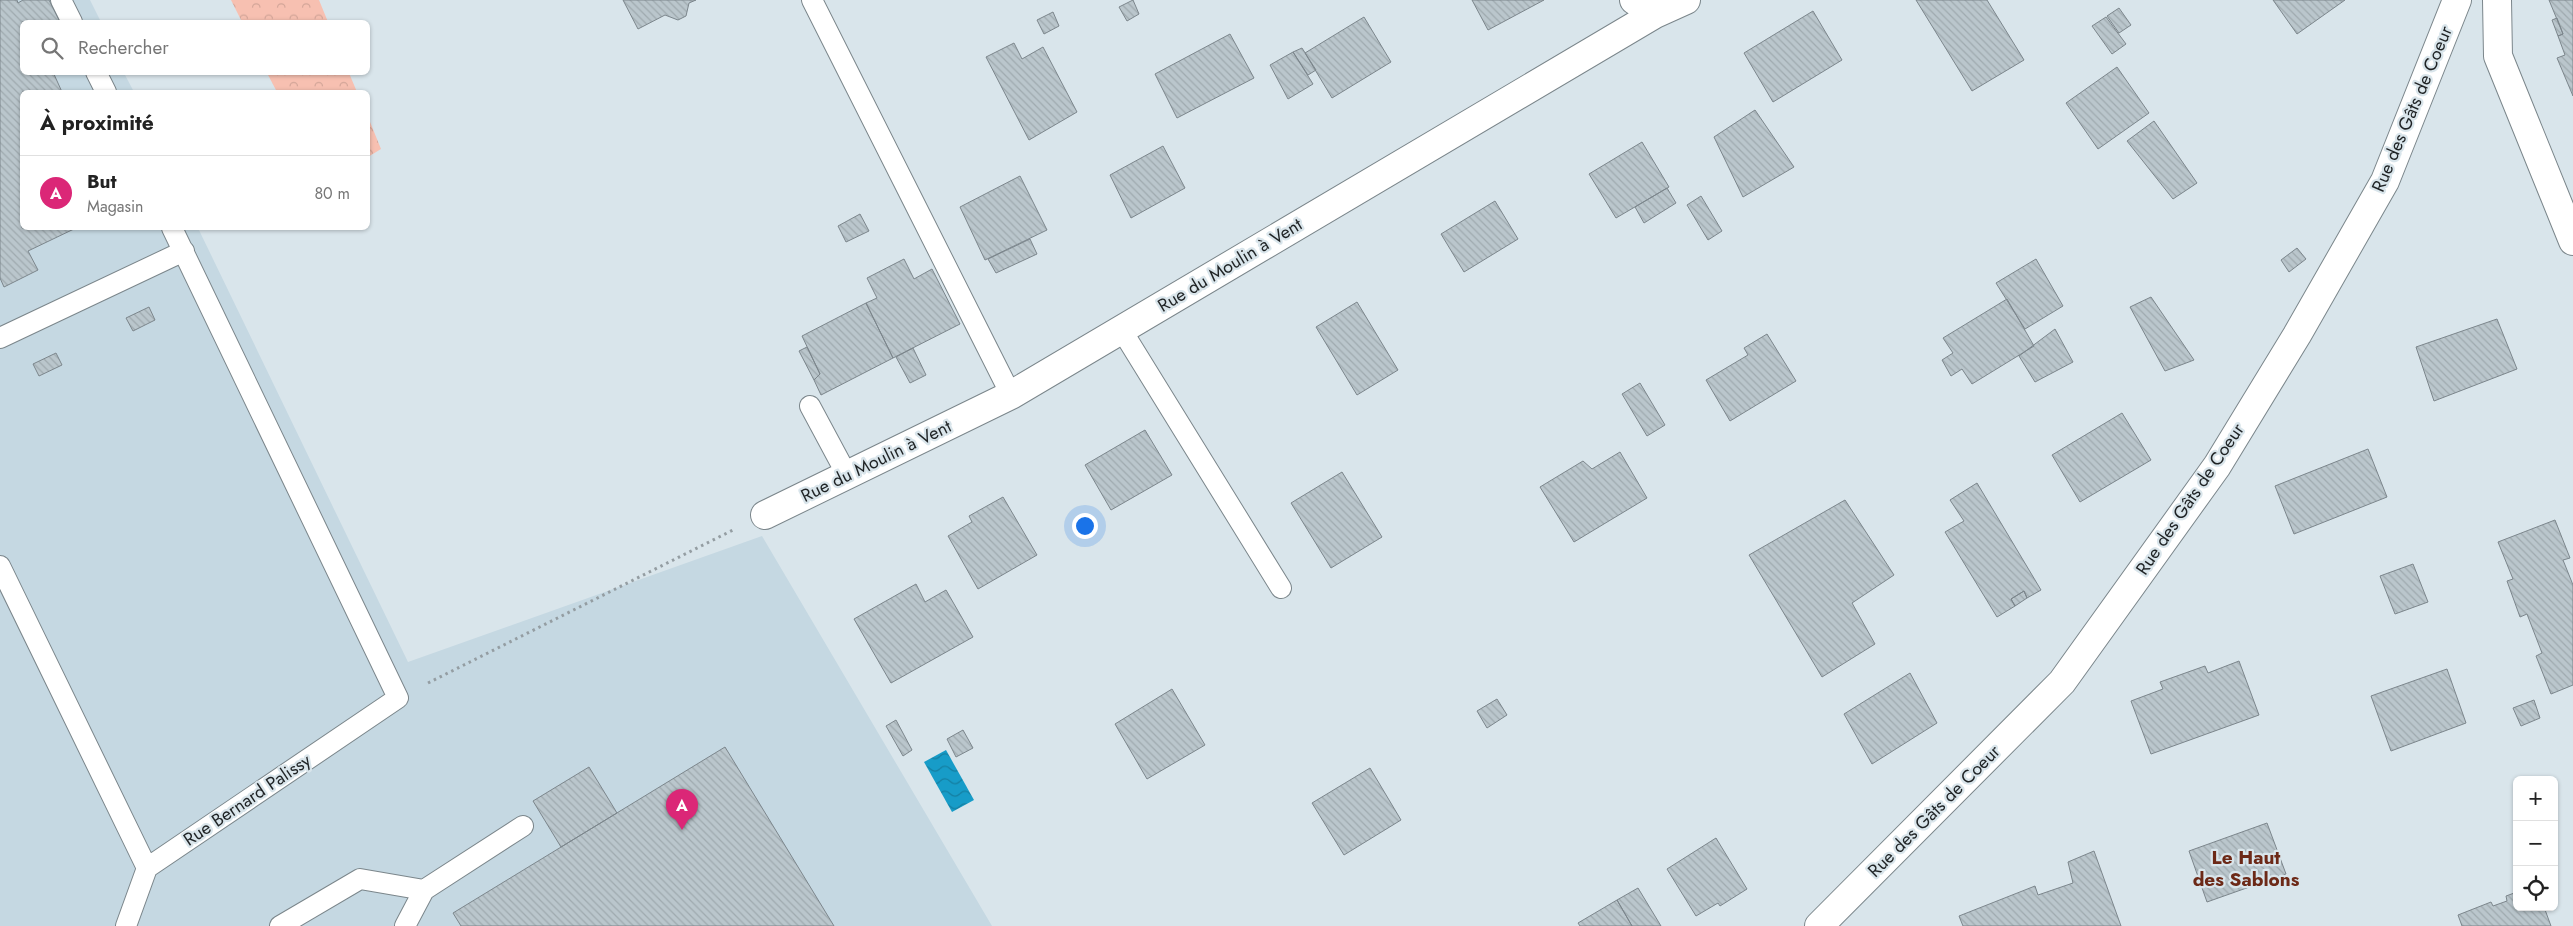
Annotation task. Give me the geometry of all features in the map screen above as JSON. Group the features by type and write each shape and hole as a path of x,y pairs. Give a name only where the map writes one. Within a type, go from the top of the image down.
{"street":[{"name":"Rue du Moulin à Vent","path":"765,514 1010,396 1644,7 1686,0"},
{"name":"Rue des Gâts de Coeur","path":"1818,926 2062,682 2217,466 2297,335 2385,181 2457,0"},
{"path":"2497,0 2498,56 2573,240"}],"lane":[{"path":"61,0 71,20"},
{"path":"812,0 1010,396"},
{"path":"98,75 105,90"},
{"path":"173,230 398,698"},
{"path":"0,338 184,251"},
{"path":"1122,329 1281,588"},
{"path":"810,406 846,475"},
{"path":"0,566 147,868 126,926"},
{"name":"Rue Bernard Palissy","path":"147,868 398,698"},
{"path":"405,926 424,890 523,826"},
{"path":"280,926 360,879 424,890"}],"path":[{"path":"398,698 765,514"}],"shaded area":[{"path":"0,0 90,0 100,20 20,20 20,75 125,75 133,90 20,90 20,230 199,230 408,662 762,536 992,926 0,926"}],"green space":[{"path":"231,0 319,0 327,20 241,20"},
{"path":"268,75 350,75 356,90 276,90"},
{"path":"370,122 381,149 370,156"}],"water":[{"path":"946,750 974,800 952,812 924,762"}],"building":[{"path":"0,0 17,0 18,3 23,0 49,0 59,20 20,20 20,75 54,75 61,90 20,90 20,230 72,230 28,251 38,270 4,287 0,278"},
{"path":"623,0 696,0 689,3 686,16 678,20 665,15 638,29"},
{"path":"1133,0 1139,14 1127,21 1119,7"},
{"path":"1472,0 1544,0 1488,30"},
{"path":"1916,0 1987,0 2024,60 1972,91"},
{"path":"2273,0 2345,0 2297,34"},
{"path":"2549,0 2573,0 2573,96 2557,58 2565,55 2558,36 2563,34"},
{"path":"2119,8 2131,25 2119,33 2107,16"},
{"path":"1813,11 1842,60 1773,102 1744,53"},
{"path":"1053,12 1059,26 1044,34 1037,20"},
{"path":"1364,17 1391,62 1332,98 1305,53"},
{"path":"2106,17 2126,44 2112,54 2092,26"},
{"path":"2557,18 2563,34 2558,36 2552,20"},
{"path":"1230,34 1254,78 1177,118 1155,74"},
{"path":"1014,43 1022,59 1043,47 1077,112 1029,140 986,57"},
{"path":"1302,48 1316,70 1308,75 1293,52"},
{"path":"1293,52 1313,84 1288,99 1270,65"},
{"path":"2117,67 2149,113 2098,149 2066,103"},
{"path":"1755,110 1794,167 1743,197 1714,137"},
{"path":"2154,121 2197,183 2173,199 2127,141"},
{"path":"1642,142 1669,187 1616,218 1589,174"},
{"path":"1163,146 1185,188 1131,218 1110,175"},
{"path":"1020,176 1047,230 985,260 960,207"},
{"path":"1667,188 1676,203 1644,223 1635,207"},
{"path":"1701,196 1722,231 1708,240 1687,205"},
{"path":"1495,201 1518,239 1464,272 1441,234"},
{"path":"860,214 869,231 846,242 838,226"},
{"path":"1030,239 1037,254 996,273 988,259"},
{"path":"2297,248 2306,259 2289,272 2281,260"},
{"path":"904,259 914,279 932,269 960,324 893,358 866,303 877,298 867,278"},
{"path":"2036,259 2063,306 2025,329 1996,283"},
{"path":"2151,297 2194,360 2165,371 2130,307"},
{"path":"2007,299 2034,346 1972,384 1962,369 1951,376 1942,360 1953,353 1943,338"},
{"path":"1357,302 1398,370 1357,395 1316,327"},
{"path":"866,303 893,358 821,395 814,380 820,374 802,336"},
{"path":"149,307 155,320 133,331 126,318"},
{"path":"2497,319 2517,369 2434,401 2416,347"},
{"path":"2055,329 2073,362 2035,382 2019,356"},
{"path":"1767,334 1796,381 1730,421 1706,380 1748,355 1744,348"},
{"path":"807,347 820,374 814,380 799,351"},
{"path":"913,348 926,375 910,383 896,357"},
{"path":"56,353 62,365 39,376 33,364"},
{"path":"1640,383 1665,425 1647,436 1622,394"},
{"path":"2122,413 2151,460 2080,502 2052,455"},
{"path":"1145,430 1172,475 1111,510 1085,465"},
{"path":"2368,449 2387,497 2294,534 2275,486"},
{"path":"1620,452 1647,498 1574,542 1540,487 1583,461 1592,469"},
{"path":"1342,472 1382,537 1331,568 1291,503"},
{"path":"1977,483 2041,590 2027,598 2024,591 2011,599 2015,606 1997,617 1945,532 1964,521 1950,500"},
{"path":"1003,497 1037,555 978,589 948,536 972,522 969,516"},
{"path":"1845,500 1894,575 1852,603 1875,644 1822,677 1749,555"},
{"path":"2555,520 2570,558 2563,560 2573,585 2573,685 2551,694 2536,656 2542,653 2527,614 2520,617 2507,581 2513,579 2498,542"},
{"path":"2413,564 2428,602 2395,614 2380,576"},
{"path":"916,584 925,602 946,590 973,637 891,683 854,619"},
{"path":"2024,591 2027,598 2015,606 2011,599"},
{"path":"2239,661 2259,715 2151,754 2131,701 2163,689 2160,682 2205,666 2208,673"},
{"path":"2447,669 2466,723 2391,751 2371,696"},
{"path":"1910,673 1937,723 1872,764 1844,714"},
{"path":"1172,689 1205,745 1147,779 1115,724"},
{"path":"1497,699 1507,715 1487,728 1477,711"},
{"path":"2534,700 2540,718 2521,726 2513,708"},
{"path":"896,720 912,750 903,756 886,726"},
{"path":"963,730 973,748 956,757 947,739"},
{"path":"725,747 834,926 461,926 453,913"},
{"path":"589,767 617,813 561,847 533,801"},
{"path":"1370,768 1401,820 1344,855 1312,803"},
{"path":"2267,823 2286,874 2207,902 2189,851"},
{"path":"1716,838 1747,889 1720,906 1718,903 1696,916 1667,869"},
{"path":"2094,851 2121,926 1963,926 1959,916 2035,886 2038,895 2073,883 2068,862"},
{"path":"1638,888 1661,926 1632,926 1617,900"},
{"path":"2513,893 2513,911 2545,911 2551,926 2462,926 2458,915 2491,902 2493,906 2507,901 2506,896"},
{"path":"1617,900 1632,926 1580,926 1578,923"}],"place":[{"name":"But","path":"682,830"}],"district":[{"name":"Le Haut des Sablons","path":"2246,868"}]}
